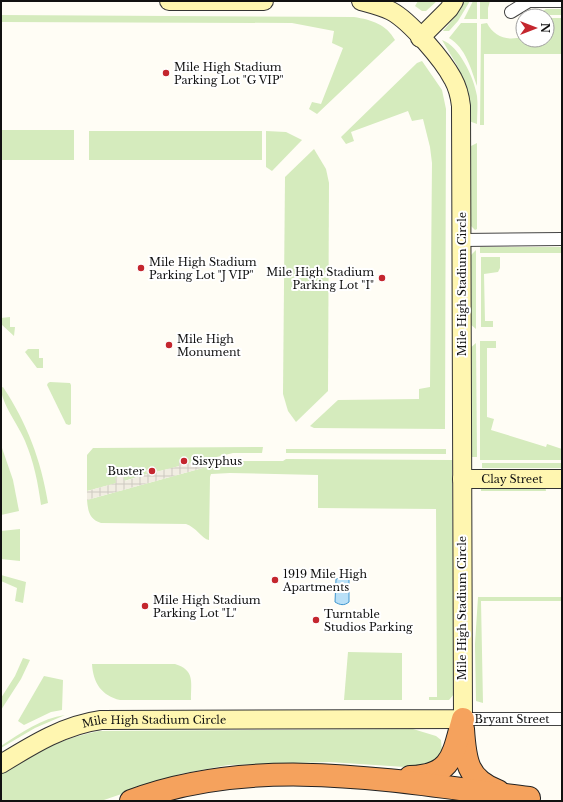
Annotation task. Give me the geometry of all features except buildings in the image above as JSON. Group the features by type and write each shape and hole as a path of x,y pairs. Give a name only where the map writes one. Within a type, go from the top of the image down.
{"highway":[{"path":"132,801 153,794 213,780 286,775 420,776 441,770 451,756 463,718"},
{"path":"463,718 464,744 468,765 477,780 486,787 503,793 535,800"},
{"path":"348,776 535,800"}],"street":[{"path":"169,1 264,1"},
{"name":"Mile High Stadium Circle","path":"1,764 50,736 79,724 101,720 463,718 462,116 459,92 443,63 400,17 379,5 361,1"},
{"path":"420,38 449,9 454,1"},
{"path":"511,12 528,1 562,1"},
{"path":"462,240 562,240"},
{"name":"Clay Street","path":"462,479 562,479"},
{"name":"Bryant Street","path":"463,718 562,719"}],"green space":[{"path":"418,1 437,1 426,11 422,11 415,6"},
{"path":"464,1 470,1 458,21 449,31 443,31 454,18"},
{"path":"473,1 477,1 477,19 464,19"},
{"path":"480,1 490,1 488,8 488,19 480,19"},
{"path":"555,9 562,9 562,15 555,15"},
{"path":"1,15 354,17 383,26 395,40 317,114 309,109 312,102 321,104 343,48 332,43 334,31 292,23 1,22"},
{"path":"555,18 562,18 562,54 484,54 484,125 480,125 481,24 487,23 498,35 515,38 515,48 555,48"},
{"path":"461,23 477,23 477,86 464,53 455,42 449,38"},
{"path":"442,40 448,43 460,55 473,80 477,96 477,124 469,121 468,96 458,67"},
{"path":"422,61 442,90 446,109 445,429 314,428 310,426 338,400 419,399 419,389 430,387 432,163 430,147 423,119 412,121 408,111 351,132 354,141 346,144 341,137 417,63"},
{"path":"1,130 74,130 74,160 1,160"},
{"path":"89,131 262,131 262,160 89,160"},
{"path":"266,131 286,132 302,140 272,171 266,167"},
{"path":"477,143 477,229 475,230 470,225 469,147"},
{"path":"314,149 326,169 329,183 328,391 296,422 288,411 283,394 285,177"},
{"path":"480,247 562,247 562,253 480,253"},
{"path":"476,250 476,329 470,324 469,257"},
{"path":"481,257 500,257 500,268 498,272 484,274 485,321 493,321 493,327 481,327"},
{"path":"10,317 10,327 15,327 14,336 1,324 1,318"},
{"path":"480,341 496,341 496,348 487,348 487,417 494,419 491,430 546,447 547,444 562,449 562,460 480,460"},
{"path":"476,343 477,457 470,457 469,349"},
{"path":"28,349 39,349 39,358 43,358 43,368 37,368 25,352"},
{"path":"50,382 70,383 71,385 71,424 69,425 66,424 47,385"},
{"path":"3,387 19,414 32,442 48,503 41,505 31,457 22,435 4,400 1,388"},
{"path":"1,445 13,480 19,511 1,515"},
{"path":"263,447 262,453 233,453 188,464 186,459 179,461 180,466 156,472 155,468 147,474 124,481 123,476 116,478 117,483 87,491 87,455 93,448"},
{"path":"286,449 446,449 446,454 286,453"},
{"path":"286,459 452,460 454,694 449,700 429,700 429,697 437,697 436,509 318,508 318,475 230,473 211,474 210,477 209,540 204,538 186,524 101,523 92,517 89,511 87,500 217,464 242,461 283,461"},
{"path":"482,463 562,463 562,468 482,468"},
{"path":"481,485 545,485 546,491 481,491"},
{"path":"20,529 20,561 1,559 1,531"},
{"path":"1,575 26,582 23,603 15,601 17,588 1,581"},
{"path":"478,597 562,597 562,601 481,601 483,703 476,701 475,644"},
{"path":"348,652 402,653 402,700 344,700"},
{"path":"23,658 30,660 21,679 1,710 1,698 15,676"},
{"path":"92,664 175,664 189,673 191,682 191,700 120,700 114,698 103,692 100,688 94,677"},
{"path":"44,676 63,680 62,710 51,712 24,725 18,721"},
{"path":"65,715 35,728 1,748 1,746 32,727 48,719"},
{"path":"413,729 436,736 441,740 442,752 439,757 431,762 405,767 329,762 228,765 180,774 101,801 1,801 1,774 48,747 85,734 99,731"}],"shaded area":[{"path":"215,457 217,464 87,500 87,491 116,483 115,478 123,476 125,481 147,474 146,470 155,467 156,472 179,466 179,461 186,459 188,464"}],"water":[{"path":"346,576 349,579 349,602 344,605 335,602 336,579"}],"place":[{"name":"Mile High Stadium Parking Lot \"G VIP\"","path":"166,73"},
{"name":"Mile High Stadium Parking Lot \"J VIP\"","path":"141,268"},
{"name":"Mile High Stadium Parking Lot \"I\"","path":"382,278"},
{"name":"Mile High Monument","path":"169,345"},
{"name":"Sisyphus","path":"184,461"},
{"name":"Buster","path":"152,471"},
{"name":"1919 Mile High Apartments","path":"275,580"},
{"name":"Mile High Stadium Parking Lot \"L\"","path":"145,606"},
{"name":"Turntable Studios Parking","path":"316,620"}]}
